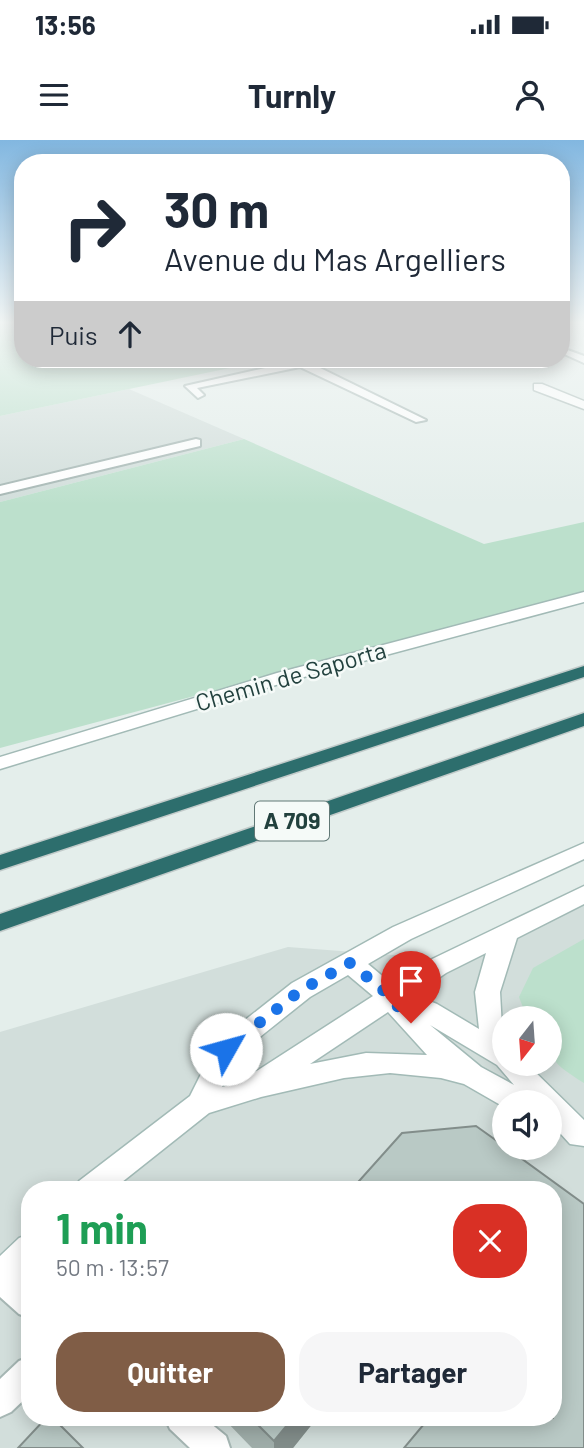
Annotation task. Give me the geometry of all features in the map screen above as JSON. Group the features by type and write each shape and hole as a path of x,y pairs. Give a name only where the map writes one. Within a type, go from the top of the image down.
{"highway":[{"name":"A 709","path":"0,863 584,671"},
{"name":"A 709","path":"0,923 584,719"}],"street":[{"path":"538,387 584,405"},
{"name":"Chemin de Saporta","path":"0,763 283,677 584,597"},
{"path":"200,1104 226,1049 301,990 402,933 584,850"},
{"path":"246,1092 389,995 437,967 584,894"},
{"path":"492,1030 488,1021 486,998 494,961 507,932"},
{"path":"350,963 389,995 411,1023 471,1075 498,1090"},
{"path":"389,995 428,1011 492,1050"},
{"path":"102,1181 200,1104 365,1061 410,1061 471,1075"},
{"path":"523,1076 536,1090"},
{"path":"562,1116 582,1137"},
{"path":"562,1125 582,1137"},
{"path":"0,1277 21,1257"}],"lane":[{"path":"198,395 190,386 204,383"},
{"path":"343,383 420,420"},
{"path":"0,491 196,443"},
{"path":"0,1277 21,1296"},
{"path":"0,1401 21,1380"},
{"path":"190,1426 214,1448"}],"shaded area":[{"path":"129,389 244,439 0,502 0,416"},
{"path":"584,887 584,1448 0,1448 0,1032 288,947 445,959"}],"green space":[{"path":"0,383 158,383 0,416"},
{"path":"244,439 484,544 584,522 584,592 0,748 0,502"},
{"path":"584,939 584,1083 562,1068 562,1006 522,1006 519,997 533,968"}],"building":[{"path":"476,1126 492,1137 492,1160 524,1160 552,1181 359,1181 402,1133"},
{"path":"562,1188 584,1204 584,1448 404,1448 422,1426 562,1426"},
{"path":"39,1426 61,1426 83,1448 18,1448"},
{"path":"259,1426 286,1426 274,1441"}],"route":[{"path":"226,1049 301,990 350,963 389,995 411,1023"}]}
